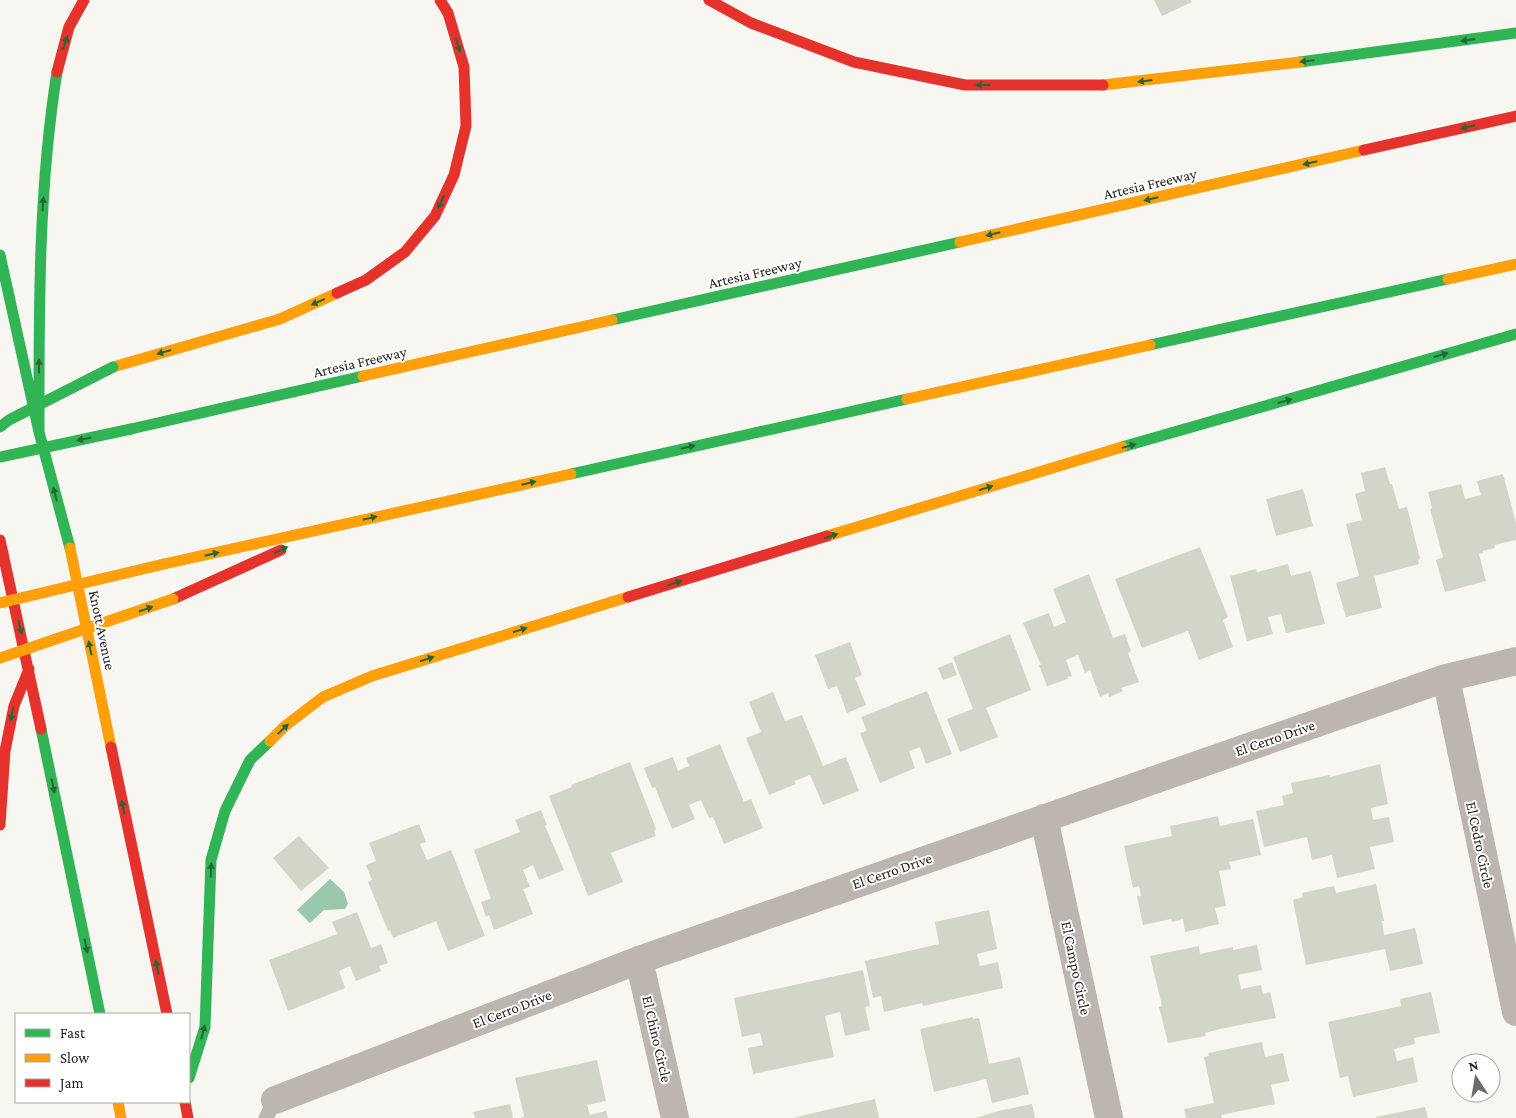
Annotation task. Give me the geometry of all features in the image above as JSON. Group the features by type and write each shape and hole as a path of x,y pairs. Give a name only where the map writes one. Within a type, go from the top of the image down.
{"main road":[{"path":"39,432 40,258 47,149 58,61 77,10 84,0"},
{"path":"0,427 9,420 113,367 280,319 366,280 405,252 434,216 454,175 466,126 464,67 448,13 440,0"},
{"path":"708,0 751,23 854,62 965,85 1111,85 1383,52 1516,33"},
{"name":"Artesia Freeway","path":"0,457 1516,116"},
{"name":"Knott Avenue","path":"0,255 39,432 68,541 167,1013"},
{"path":"0,603 331,526 1516,264"},
{"path":"190,1075 205,1027 211,860 225,811 250,760 285,726 323,697 372,676 473,644 1082,459 1516,334"},
{"path":"0,658 173,599 331,526"},
{"path":"0,540 29,669 100,1013"},
{"path":"0,825 4,751 14,706 29,669"},
{"path":"118,1103 121,1118"},
{"path":"185,1103 188,1118"}],"street":[{"name":"El Cerro Drive","path":"270,1109 639,960 1446,678 1516,661"},
{"name":"El Cedro Circle","path":"1446,678 1516,1012"},
{"name":"El Campo Circle","path":"1044,818 1109,1118"},
{"name":"El Chino Circle","path":"639,960 675,1118"}],"shaded area":[{"path":"330,879 344,892 348,904 345,909 324,910 310,923 297,910"}],"building":[{"path":"1154,0 1191,0 1192,2 1162,16"},
{"path":"1385,467 1399,509 1407,507 1420,559 1418,560 1419,564 1374,576 1382,608 1346,617 1336,583 1359,576 1346,524 1362,520 1355,494 1365,491 1361,473"},
{"path":"1503,474 1516,523 1516,540 1494,545 1495,548 1479,554 1486,581 1445,592 1436,560 1443,557 1430,509 1432,508 1428,492 1461,484 1465,499 1481,495 1477,481"},
{"path":"1303,489 1313,526 1276,536 1266,499"},
{"path":"1200,547 1228,617 1223,620 1233,647 1199,660 1188,631 1142,648 1115,579"},
{"path":"1288,564 1291,576 1311,571 1325,624 1286,633 1281,614 1268,617 1273,634 1247,641 1230,576 1256,569 1257,572"},
{"path":"1089,574 1113,638 1125,634 1131,651 1128,653 1139,682 1121,688 1123,691 1109,697 1108,693 1100,697 1090,670 1085,673 1078,655 1066,660 1072,676 1047,686 1039,665 1041,665 1023,623 1049,613 1054,627 1066,622 1053,589"},
{"path":"1010,634 1031,690 986,708 998,737 960,752 947,719 973,709 953,657"},
{"path":"850,642 862,675 855,678 866,705 847,713 837,686 828,689 815,655"},
{"path":"952,662 957,675 943,680 938,668"},
{"path":"927,691 952,754 926,764 920,747 909,751 915,768 880,783 860,733 867,731 861,717"},
{"path":"773,692 785,721 802,715 823,766 846,757 859,791 823,805 810,775 794,781 796,784 769,795 746,738 761,732 749,702"},
{"path":"720,744 744,802 751,799 763,828 724,844 713,817 709,818 701,800 689,805 695,819 672,829 655,787 652,788 644,768 673,757 678,771 689,766 686,758"},
{"path":"630,762 656,829 654,831 656,836 611,853 623,882 588,896 549,796 572,787 571,785"},
{"path":"1380,764 1388,804 1371,808 1373,820 1389,817 1394,842 1370,847 1375,869 1337,878 1332,855 1312,860 1307,837 1264,847 1256,811 1284,805 1282,796 1293,793 1291,783 1330,775 1330,777"},
{"path":"541,810 547,825 545,826 564,870 539,880 533,865 523,870 530,887 523,889 533,914 494,930 489,915 486,917 481,902 491,899 474,850 520,832 515,820"},
{"path":"1218,816 1220,826 1253,819 1261,855 1229,862 1231,869 1219,871 1226,906 1215,908 1219,924 1185,932 1183,919 1172,922 1171,919 1143,925 1137,896 1141,896 1139,886 1133,888 1124,846 1172,836 1170,826"},
{"path":"419,824 426,842 420,844 427,860 451,850 485,936 448,951 436,921 393,938 390,930 388,931 368,882 372,880 366,865 376,861 369,843"},
{"path":"299,836 329,868 301,891 273,858"},
{"path":"1376,884 1384,921 1382,921 1384,935 1415,928 1423,964 1390,971 1385,949 1306,965 1293,900 1303,897 1302,893 1334,886 1336,893"},
{"path":"989,910 997,949 977,954 980,966 998,962 1003,988 923,1006 922,1003 884,1012 881,996 873,998 865,961 939,944 935,922"},
{"path":"357,912 371,948 381,944 388,963 379,966 381,971 356,981 350,966 339,971 345,988 288,1011 269,960 337,934 332,922"},
{"path":"1257,945 1262,970 1238,975 1241,989 1261,985 1263,994 1270,992 1276,1018 1220,1029 1205,1033 1206,1036 1168,1043 1159,1007 1162,1006 1150,956 1199,946 1200,954 1233,947 1233,950"},
{"path":"863,970 870,1006 865,1007 870,1030 845,1036 840,1012 825,1016 834,1057 753,1074 748,1048 763,1045 760,1033 742,1037 734,998"},
{"path":"1431,992 1440,1033 1414,1038 1415,1044 1394,1049 1397,1061 1413,1057 1418,1082 1353,1097 1348,1076 1340,1078 1328,1022 1401,1006 1400,999"},
{"path":"973,1017 973,1019 979,1018 989,1064 1020,1057 1029,1094 992,1103 986,1079 934,1092 920,1029"},
{"path":"1262,1042 1265,1057 1283,1053 1289,1081 1271,1085 1275,1104 1221,1115 1222,1118 1186,1118 1184,1109 1214,1103 1204,1057 1209,1056 1208,1053"},
{"path":"597,1060 606,1101 587,1105 590,1115 606,1111 608,1118 520,1118 524,1116 515,1078"},
{"path":"875,1099 879,1118 796,1118 796,1117"},
{"path":"510,1104 513,1118 475,1118 473,1112"},
{"path":"1032,1104 1035,1118 976,1118 998,1111"},
{"path":"1425,1107 1428,1118 1376,1118 1376,1117"}],"traffic: fast":[{"path":"1300,62 1516,33"},
{"path":"39,432 43,207 46,162 57,72"},
{"path":"612,320 960,242"},
{"path":"0,255 39,432 70,548"},
{"path":"1150,345 1448,279"},
{"path":"1122,447 1516,334"},
{"path":"0,427 9,420 113,367"},
{"path":"131,429 363,376"},
{"path":"571,474 907,399"},
{"path":"0,457 131,429"},
{"path":"41,729 100,1013"},
{"path":"190,1075 205,1027 211,860 225,811 250,760 270,741"}],"traffic: slow":[{"path":"1103,85 1300,62"},
{"path":"960,242 1364,150"},
{"path":"1448,279 1516,264"},
{"path":"113,367 280,319 337,293"},
{"path":"363,376 612,320"},
{"path":"907,399 1150,345"},
{"path":"827,536 1122,447"},
{"path":"164,564 571,474"},
{"path":"70,548 111,747"},
{"path":"0,603 164,564"},
{"path":"270,741 285,726 323,697 372,676 628,597"},
{"path":"0,658 173,599"},
{"path":"118,1103 121,1118"}],"traffic: jam":[{"path":"57,72 69,27 84,0"},
{"path":"337,293 366,280 405,252 435,216 454,175 466,126 464,67 448,13 440,0"},
{"path":"709,0 751,23 854,62 965,85 1103,85"},
{"path":"1364,150 1516,116"},
{"path":"628,597 827,536"},
{"path":"0,540 41,729"},
{"path":"173,599 281,550"},
{"path":"0,825 5,751 14,706 29,669"},
{"path":"111,747 167,1013"},
{"path":"185,1103 188,1118"}]}
